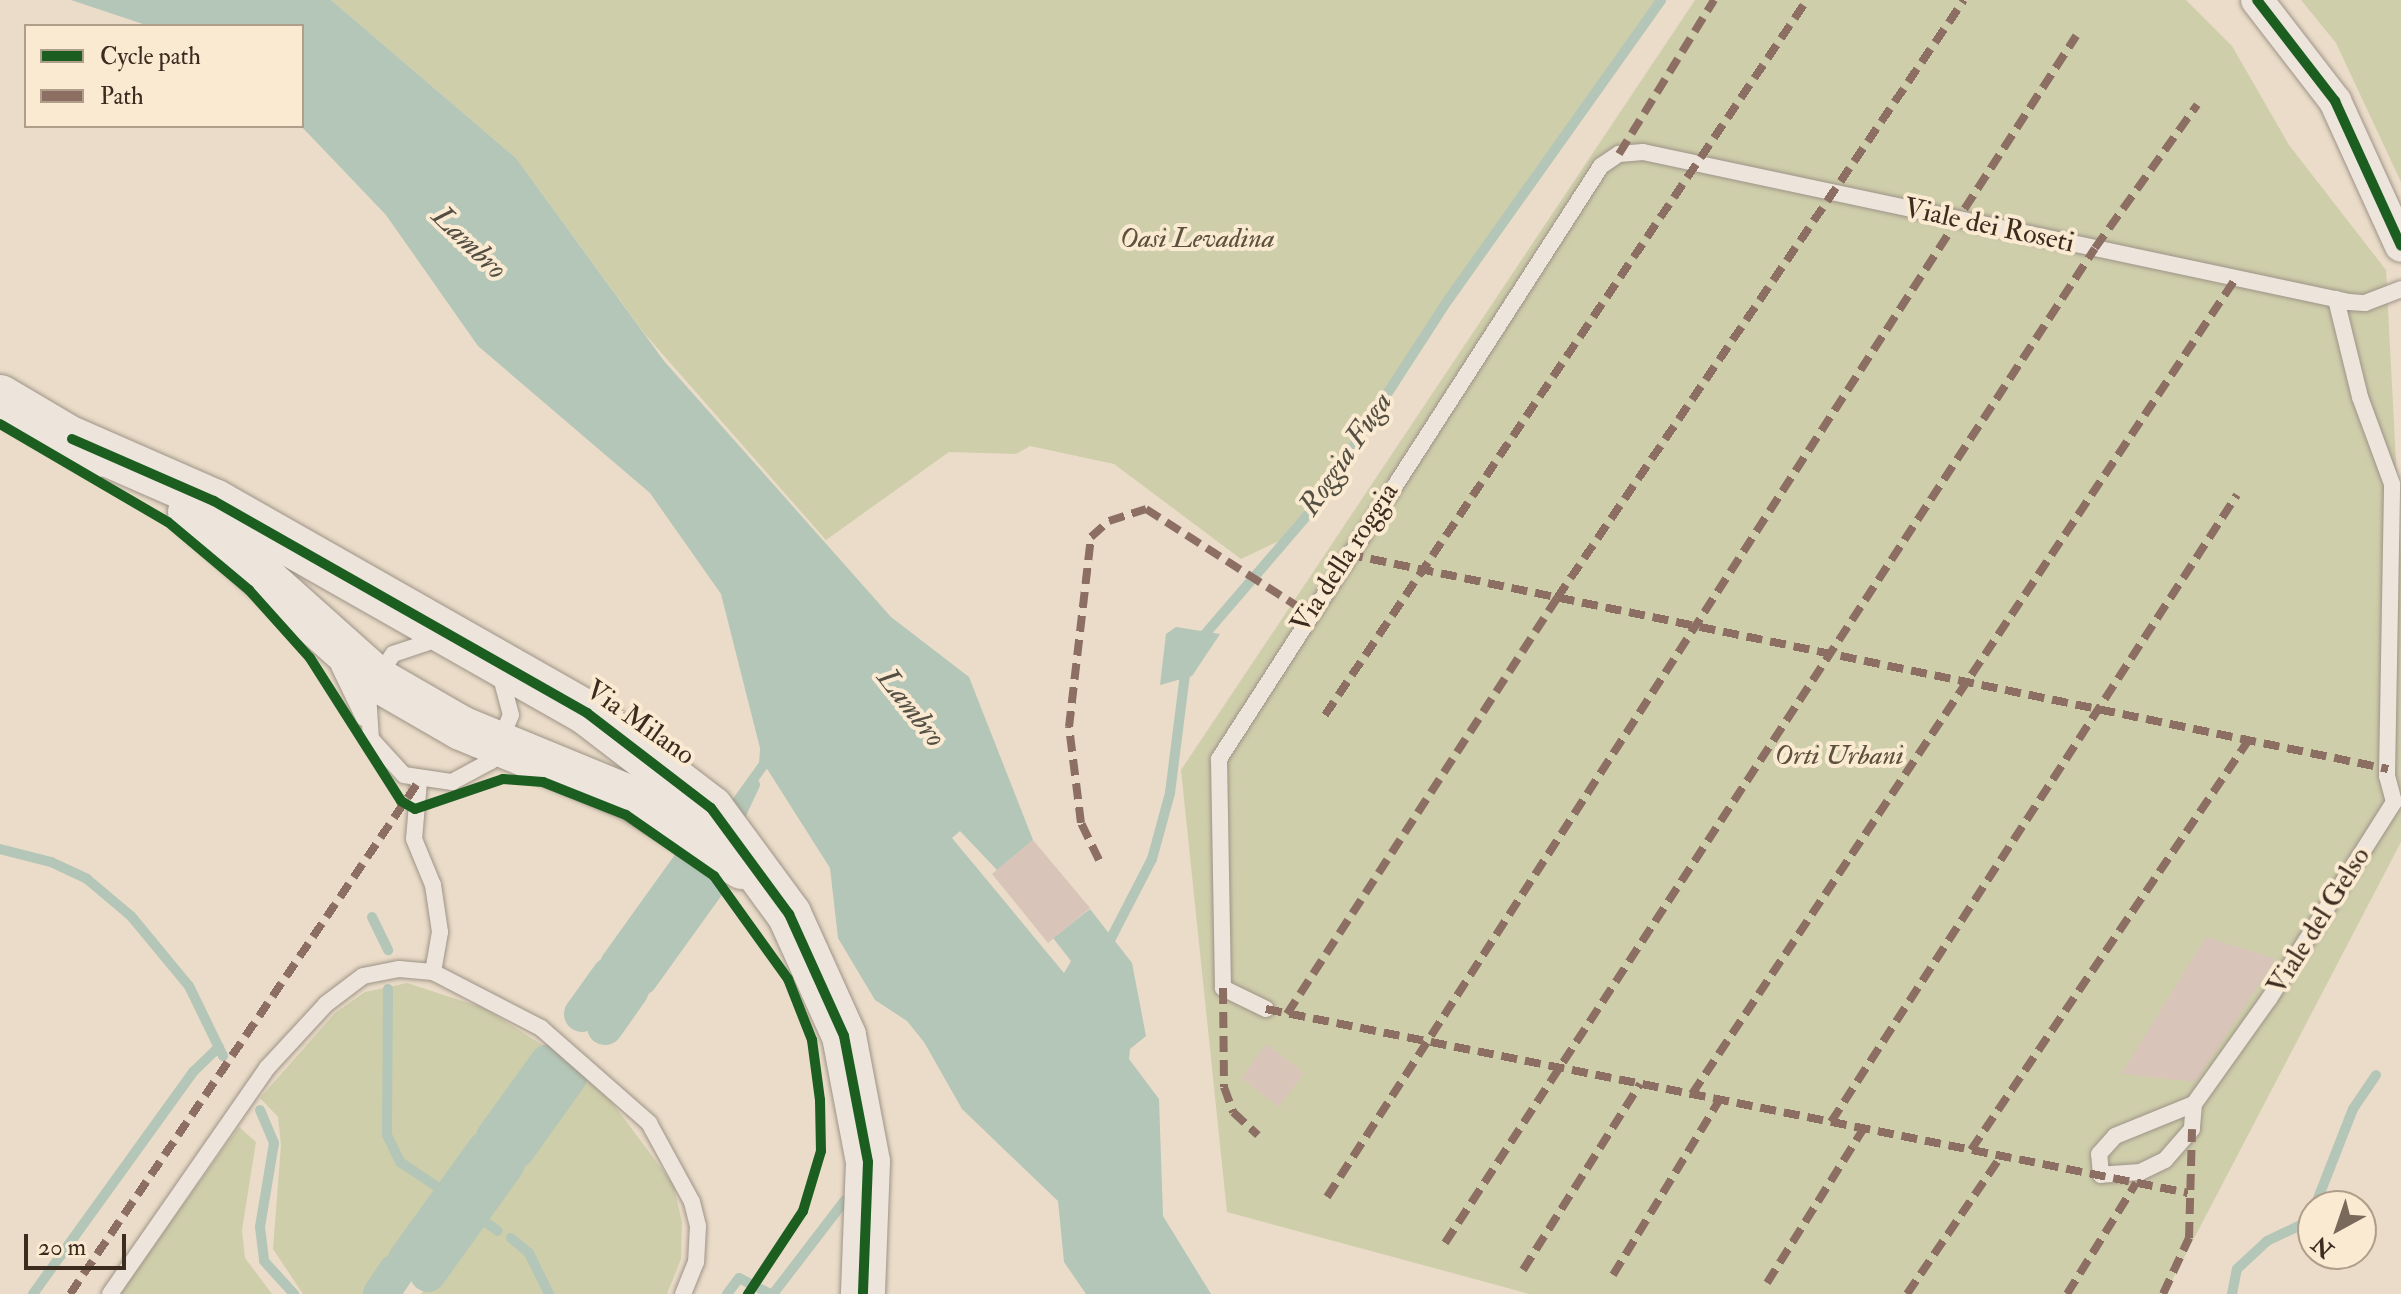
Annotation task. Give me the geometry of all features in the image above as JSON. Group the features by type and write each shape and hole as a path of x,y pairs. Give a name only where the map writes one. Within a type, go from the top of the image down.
{"street":[{"path":"2257,0 2335,101 2401,246"},
{"name":"Via Milano","path":"0,397 186,509 374,677 444,720 586,777 680,826 742,867 789,914"},
{"name":"Via Milano","path":"72,439 214,501 614,730 690,787 749,853 789,914 833,1006 863,1114 870,1209 863,1294"}],"lane":[{"name":"Viale dei Roseti","path":"1643,152 2336,299 2365,303 2401,289"},
{"name":"Via della roggia","path":"1266,1009 1223,988 1219,759 1601,166 1619,154 1643,152"},
{"name":"Viale del Gelso","path":"2194,1104 2269,999 2394,802 2387,776 2392,484 2360,397 2336,299"},
{"path":"309,622 340,667 367,726 385,760 419,781 470,776 502,745 510,700 472,650 414,643 390,657 374,677 367,726"},
{"path":"419,781 414,839 433,885 440,932 433,972"},
{"path":"110,1294 267,1068 326,1004 363,976 433,972 541,1028 649,1123 692,1202 698,1226 696,1262 683,1294"},
{"path":"2194,1104 2192,1129 2165,1160 2140,1172 2101,1175 2099,1154 2115,1136 2194,1104"}],"green space":[{"name":"Oasi Levadina","path":"331,0 1656,0 1422,337 1298,532 1241,559 1114,464 1030,446 1016,454 949,452 826,540 644,333 516,158"},
{"name":"Orti Urbani","path":"1695,0 2186,0 2232,46 2289,145 2386,270 2401,558 2401,842 2165,1294 1530,1294 1227,1212 1181,770"},
{"path":"2301,0 2401,0 2401,182 2336,43"},
{"path":"407,983 484,1008 544,1046 366,1294 303,1294 273,1249 281,1145 278,1117 260,1098 335,1013 365,992"},
{"path":"580,1074 611,1101 673,1184 682,1222 681,1259 667,1294 421,1294"},
{"path":"239,1127 256,1142 242,1230 245,1258 272,1294 119,1294"}],"water":[{"name":"Lambro","path":"71,0 331,0 516,158 664,361 891,617 969,677 1033,840 997,870 960,831 952,838 1064,973 1071,961 1053,938 1090,909 1132,963 1146,1036 1130,1049 1129,1059 1159,1099 1163,1216 1211,1294 1086,1294 1064,1262 1058,1201 962,1109 924,1042 907,1021 875,1000 838,938 830,868 764,764 721,594 650,493 478,346 386,215 303,128 304,24 143,24"},
{"path":"1176,627 1220,634 1192,676 1160,685 1166,634"}],"building":[{"path":"1033,840 1090,908 1048,943 992,874"},
{"path":"2206,937 2276,959 2195,1082 2121,1074"},
{"path":"1266,1044 1304,1073 1279,1107 1241,1078"}],"waterway":[{"name":"Roggia Fuga","path":"1200,640 1312,510 1448,300 1661,0"},
{"name":"Roggia Fuga","path":"1106,948 1152,859 1170,793 1186,667"},
{"path":"731,810 764,764 765,751"},
{"path":"739,819 755,784"},
{"path":"0,849 51,862 87,879 131,916 189,986 223,1056"},
{"path":"618,965 691,863"},
{"path":"640,978 709,882"},
{"path":"372,917 388,950"},
{"path":"582,1014 610,975"},
{"path":"388,989 387,1135 400,1162 436,1186"},
{"path":"605,1027 631,990"},
{"path":"33,1294 193,1072 219,1047"},
{"path":"494,1137 548,1062"},
{"path":"2321,1190 2353,1109 2376,1075"},
{"path":"517,1150 569,1077"},
{"path":"260,1110 274,1143 260,1227 264,1261 294,1294"},
{"path":"406,1259 485,1150"},
{"path":"428,1274 507,1164"},
{"path":"773,1294 845,1200"},
{"path":"480,1218 498,1231"},
{"path":"2232,1294 2237,1269 2267,1241 2297,1227"},
{"path":"511,1238 529,1253 549,1294"},
{"path":"381,1294 396,1272"},
{"path":"727,1294 739,1278 771,1294"}],"marked path":[{"path":"1619,154 1714,0"},
{"path":"1325,715 1807,0"},
{"path":"1287,1014 1557,598 1964,0"},
{"path":"1327,1197 2076,36"},
{"path":"1445,1243 2095,248 2197,105"},
{"path":"1692,1094 2236,278"},
{"path":"1831,1122 2237,495"},
{"path":"1099,860 1081,823 1069,727 1091,537 1109,521 1146,509 1308,613"},
{"path":"1347,554 2388,769"},
{"path":"1971,1150 2248,741"},
{"path":"70,1294 419,781"},
{"path":"1223,988 1224,1087 1233,1112 1258,1135"},
{"path":"1266,1009 2188,1193"},
{"path":"1523,1270 1640,1084"},
{"path":"1613,1275 1720,1099"},
{"path":"1767,1283 1864,1128"},
{"path":"2163,1294 2189,1238 2192,1129"},
{"path":"1907,1294 2001,1156"},
{"path":"2067,1294 2136,1183"}],"cycle path":[{"path":"2257,0 2335,101 2401,246"},
{"path":"0,424 168,522 249,590 310,658 401,801 415,809 503,779 543,782 626,815 714,876 788,979 812,1040 820,1100 821,1151 803,1211 748,1294"},
{"path":"72,439 214,501 587,713 711,808 789,914 844,1036 868,1162 863,1294"}]}
